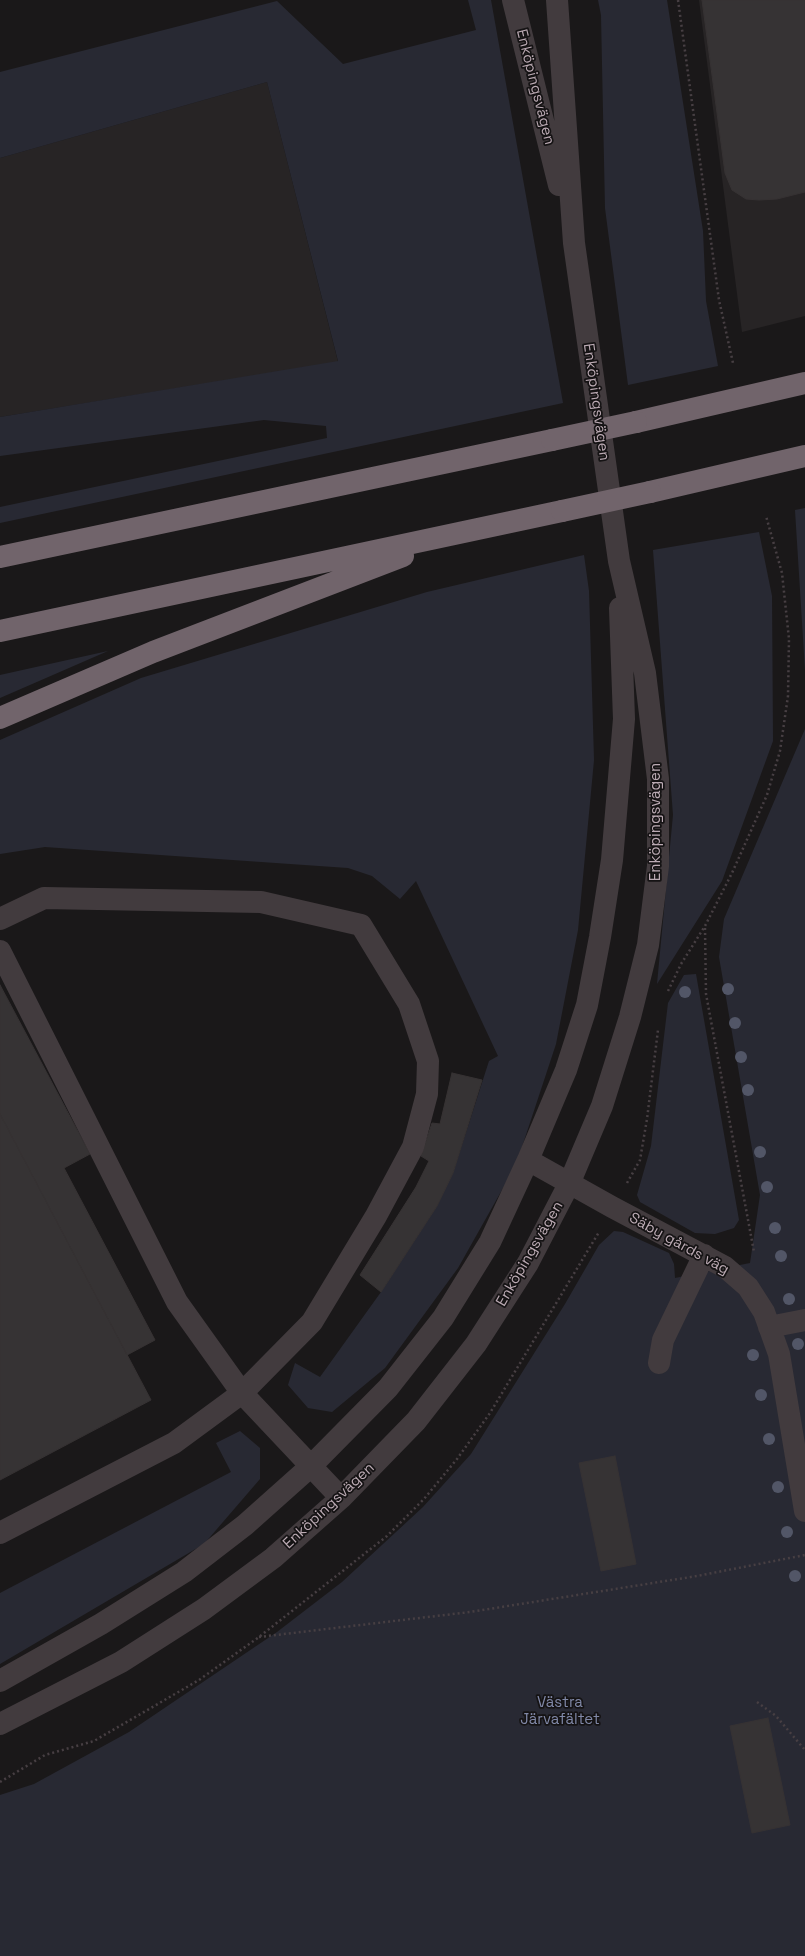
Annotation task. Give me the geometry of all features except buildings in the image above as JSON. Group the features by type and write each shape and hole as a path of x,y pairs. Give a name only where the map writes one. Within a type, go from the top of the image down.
{"highway":[{"path":"0,557 636,422 805,382"},
{"path":"0,631 650,492 805,456"},
{"path":"0,718 153,652 467,531"}],"street":[{"name":"Enköpingsvägen","path":"513,0 574,243"},
{"name":"Enköpingsvägen","path":"0,1724 121,1662 204,1609 273,1558 341,1498 416,1421 476,1344 528,1263 569,1184 602,1106 630,1017 648,945 658,866 658,779 645,673 619,561 574,243 557,0"},
{"name":"Enköpingsvägen","path":"0,1681 101,1624 184,1572 245,1525 310,1467 388,1388 443,1318 490,1242 528,1160 566,1070 587,1005 600,937 612,860 624,719 619,561"},
{"path":"0,919 44,898 261,902 361,925 393,974 409,1004 428,1061 427,1094 413,1147 376,1216 312,1322 242,1393 174,1443 0,1533"},
{"path":"0,951 177,1302 242,1393 310,1467 341,1498"},
{"name":"Säby gårds väg","path":"528,1160 569,1184 725,1267 748,1287 764,1312 779,1354 805,1511"},
{"path":"658,1363 663,1340 704,1255"},
{"path":"769,1327 805,1320"}],"path":[{"path":"678,0 719,300 733,364"},
{"path":"667,995 681,964 705,926 732,873 767,795 780,751 788,696 789,639 782,573 766,516"},
{"path":"705,926 706,994 754,1258"},
{"path":"626,1184 640,1160 659,1029"},
{"path":"259,1637 470,1612 697,1576 805,1555"},
{"path":"757,1702 776,1716 805,1750"}],"shaded area":[{"path":"699,0 805,0 805,316 742,332"},
{"path":"267,82 338,362 0,417 0,158"}],"green space":[{"path":"468,0 491,0 563,403 0,523 0,507 327,438 326,426 264,420 0,456 0,417 338,361 267,82 0,158 0,72 277,1 343,64 476,30"},
{"path":"598,0 667,0 703,231 706,301 718,366 628,385 605,208 601,15"},
{"path":"805,508 805,670 795,510"},
{"path":"759,532 772,596 773,741 722,881 657,984 673,815 653,550"},
{"path":"584,555 589,591 594,760 578,930 556,1044 516,1165 458,1268 385,1368 332,1412 308,1408 288,1385 295,1363 320,1377 381,1292 437,1206 453,1173 489,1061 498,1056 416,881 400,899 372,876 348,868 45,847 0,854 0,740 141,678 427,592"},
{"path":"108,651 0,698 0,675"},
{"name":"Västra Järvafältet","path":"805,729 805,1956 0,1956 0,1795 34,1784 129,1732 277,1632 342,1582 423,1507 471,1454 565,1304 599,1245 614,1231 623,1232 669,1253 674,1264 675,1278 750,1263 760,1195 719,957 724,919"},
{"path":"696,974 739,1220 734,1228 715,1234 695,1233 640,1202 637,1195 651,1146 668,1003 684,975"},
{"path":"240,1431 260,1448 260,1479 204,1544 0,1664 0,1593 231,1472 216,1443"}]}
